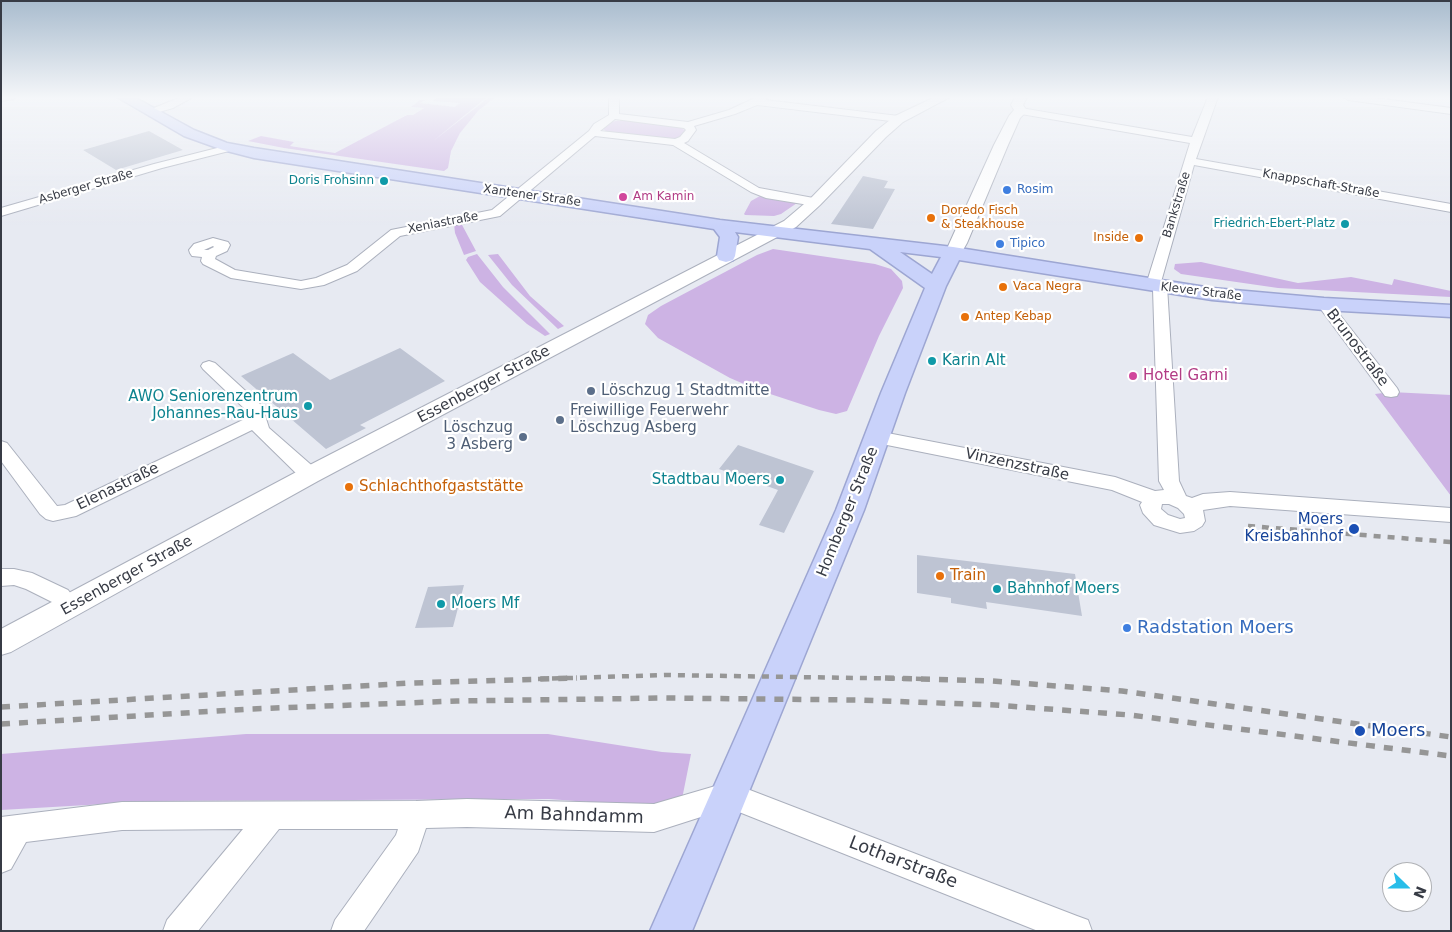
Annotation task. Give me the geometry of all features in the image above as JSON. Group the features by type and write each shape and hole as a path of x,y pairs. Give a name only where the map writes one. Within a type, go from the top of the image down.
{"main road":[{"name":"Xantener Straße","path":"209,140 229,148 720,225 953,253"},
{"path":"720,225 729,238 726,256"},
{"path":"867,243 902,261 936,286 964,274 1010,262"},
{"name":"Klever Straße","path":"953,253 1157,286 1248,298 1451,311"},
{"name":"Homberger Straße","path":"671,931 847,519 936,286 953,253"}],"street":[{"path":"518,194 584,140"},
{"path":"662,140 676,142 755,190 766,194 815,202"},
{"path":"676,142 680,140"},
{"name":"Essenberger Straße","path":"1,644 310,475 726,256 776,232 794,221 815,202 875,140"},
{"name":"Homberger Straße","path":"953,253 1003,140"},
{"name":"Bankstraße","path":"1157,286 1196,141"},
{"name":"Asberger Straße","path":"1,212 158,166 229,148"},
{"name":"Knappschaft-Straße","path":"1190,161 1451,208"},
{"name":"Xeniastraße","path":"210,254 208,261 231,274 308,285 352,268 396,233 496,213 518,194"},
{"path":"1155,499 1150,505 1153,513 1161,520 1173,525 1187,526 1195,521 1196,517 1169,480 1157,286"},
{"name":"Brunostraße","path":"1324,304 1391,392"},
{"path":"209,366 256,410 261,430 310,475"},
{"name":"Elenastraße","path":"1,447 46,509 53,514 69,511 257,420"},
{"name":"Vinzenzstraße","path":"877,437 1115,484 1155,499 1165,496 1184,503 1230,499 1451,515"},
{"path":"1,578 14,577 32,582 60,596 70,607"},
{"name":"Am Bahndamm","path":"1,859 9,831 122,816 416,815 467,813 654,818 729,795"},
{"name":"Lotharstraße","path":"729,795 1077,931"},
{"path":"178,931 274,814"},
{"path":"346,931 408,842 416,815"}],"shaded area":[{"path":"286,140 294,142 290,146 335,153 359,140 434,140 432,142 456,140 451,151 448,168 444,171 248,141"},
{"path":"760,196 797,203 781,214 774,216 745,215 751,201"},
{"path":"461,223 476,251 464,255 455,233 454,224"},
{"path":"773,249 875,264 891,269 902,281 903,288 879,336 847,411 836,414 819,410 758,390 730,378 658,338 645,324 648,315 661,306 757,255"},
{"path":"477,254 503,287 550,334 545,336 527,324 480,282 466,260 468,257"},
{"path":"498,254 530,296 564,326 558,329 512,285 488,255"},
{"path":"1201,262 1298,283 1351,277 1392,285 1394,279 1451,291 1451,297 1278,288 1181,274 1174,269 1175,264"},
{"path":"1391,392 1451,395 1451,496 1375,394"},
{"path":"246,734 548,734 662,752 691,754 680,809 549,799 156,801 1,810 1,754"}],"building":[{"path":"116,140 166,140 183,150 116,170 83,150"},
{"path":"863,176 888,181 884,188 895,189 873,229 831,224"},
{"name":"AWO Seniorenzentrum Johannes-Rau-Haus","path":"400,348 445,381 360,425 366,428 326,449 241,376 293,353 330,380"},
{"name":"Stadtbau Moers","path":"738,445 814,471 784,533 759,525 778,490 719,469"},
{"name":"Bahnhof Moers","path":"917,555 1075,574 1082,616 986,602 987,609 951,603 951,598 917,593"},
{"name":"Moers Mf","path":"464,585 453,627 415,628 428,587"}],"railway":[{"path":"1248,526 1451,542"},
{"path":"538,679 665,675 914,679"},
{"path":"1,707 411,683 577,678"},
{"path":"885,678 914,679"},
{"path":"914,679 926,679"},
{"path":"914,679 992,681 1122,691 1451,737"},
{"path":"1,724 250,709 457,701 665,698 857,700 995,705 1130,715 1451,756"}],"place":[{"name":"Doris Frohsinn","path":"384,181"},
{"name":"Rosim","path":"1007,190"},
{"name":"Am Kamin","path":"623,197"},
{"name":"Doredo Fisch & Steakhouse","path":"931,218"},
{"name":"Friedrich-Ebert-Platz","path":"1345,224"},
{"name":"Inside","path":"1139,238"},
{"name":"Tipico","path":"1000,244"},
{"name":"Vaca Negra","path":"1003,287"},
{"name":"Antep Kebap","path":"965,317"},
{"name":"Karin Alt","path":"932,361"},
{"name":"Hotel Garni","path":"1133,376"},
{"name":"Löschzug 1 Stadtmitte","path":"591,391"},
{"name":"AWO Seniorenzentrum Johannes-Rau-Haus","path":"308,406"},
{"name":"Freiwillige Feuerwehr Löschzug Asberg","path":"560,420"},
{"name":"Löschzug 3 Asberg","path":"523,437"},
{"name":"Stadtbau Moers","path":"780,480"},
{"name":"Schlachthofgaststätte","path":"349,487"},
{"name":"Moers Kreisbahnhof","path":"1354,529"},
{"name":"Train","path":"940,576"},
{"name":"Bahnhof Moers","path":"997,589"},
{"name":"Moers Mf","path":"441,604"},
{"name":"Radstation Moers","path":"1127,628"},
{"name":"Moers","path":"1360,731"}]}
